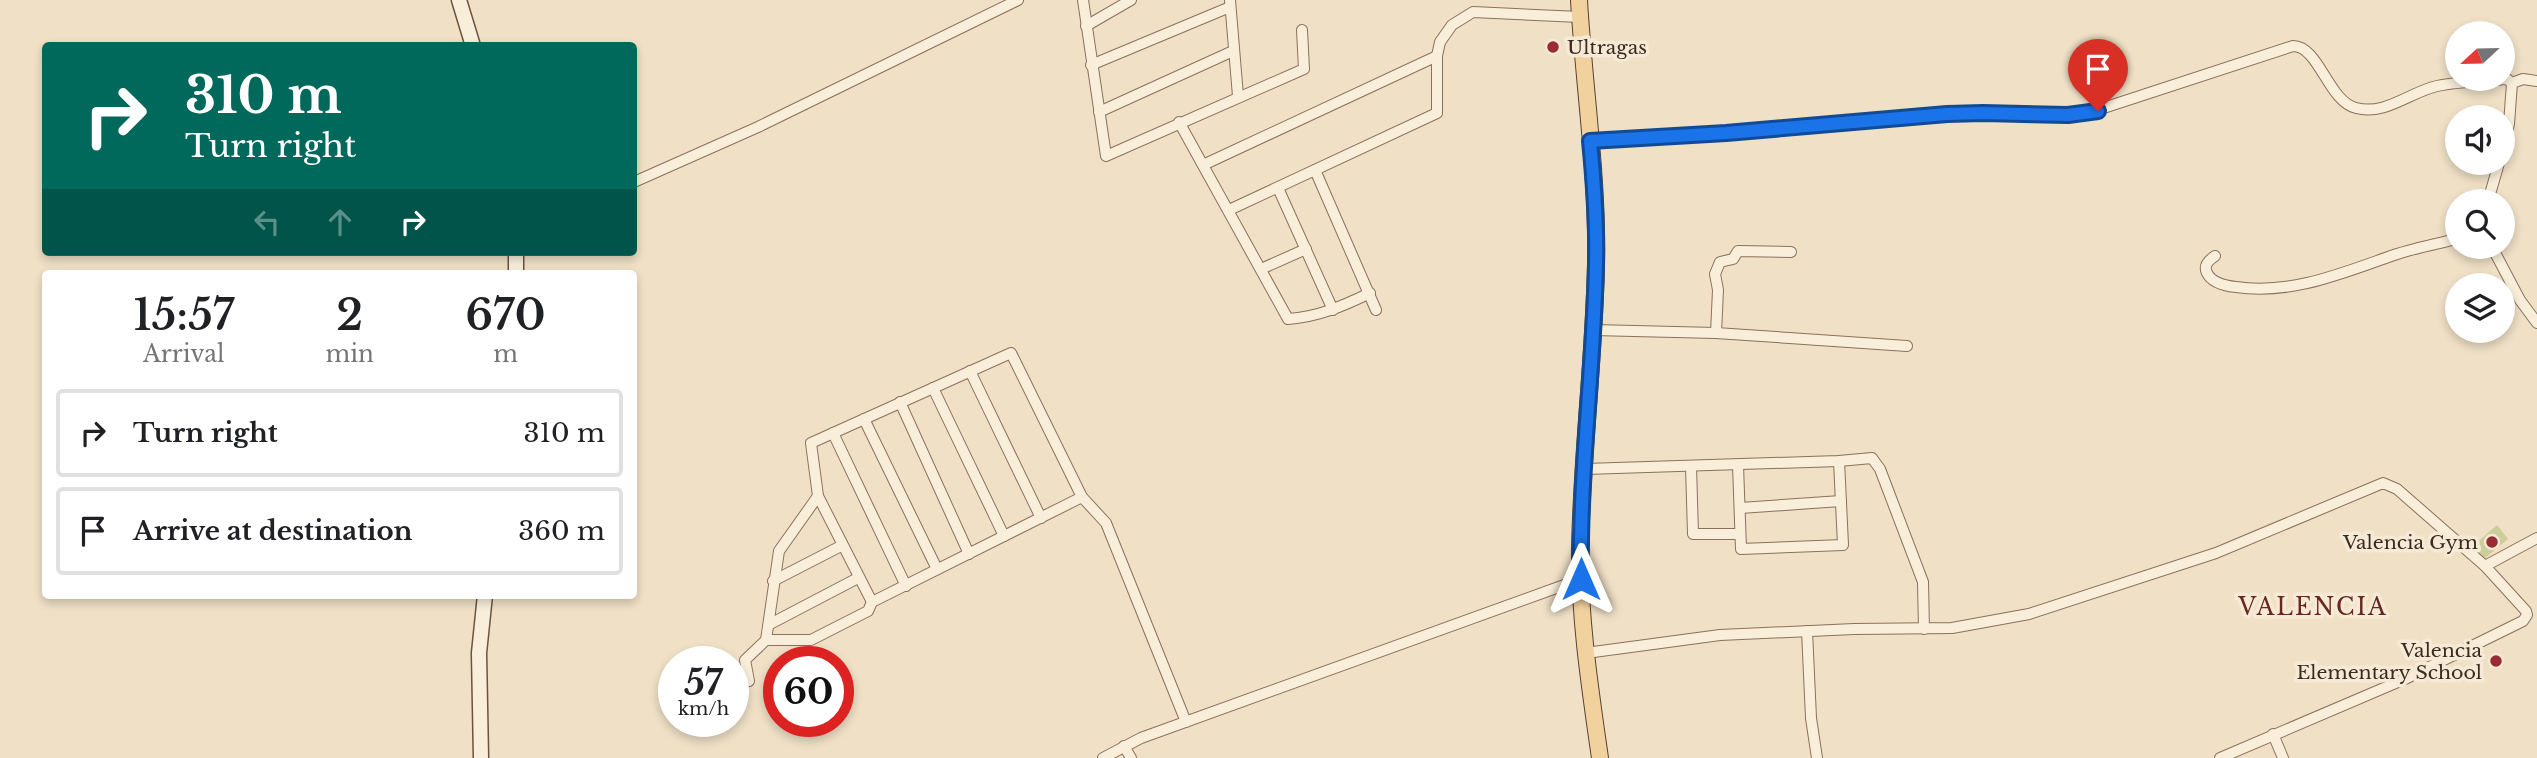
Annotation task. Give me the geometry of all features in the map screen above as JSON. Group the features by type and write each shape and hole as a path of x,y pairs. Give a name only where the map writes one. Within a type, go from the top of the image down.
{"main road":[{"path":"1579,0 1596,218 1581,579 1586,653 1600,758"}],"street":[{"path":"459,0 472,42"},
{"path":"637,181 758,127 1018,0"},
{"path":"1083,0 1106,156 1237,96 1304,69 1302,30"},
{"path":"1086,26 1130,0"},
{"path":"1091,65 1230,3 1237,96"},
{"path":"1229,210 1437,113 1437,56 1440,42 1452,25 1473,12 1580,17"},
{"path":"1590,141 1726,133 1947,114 2085,114 2293,46 2307,51 2339,96 2356,108 2385,106 2445,85"},
{"path":"1099,112 1233,51"},
{"path":"1203,165 1437,56"},
{"path":"2515,82 2523,79 2537,80"},
{"path":"1179,122 1288,319 1333,310 1370,293"},
{"path":"1315,170 1376,310"},
{"path":"1278,188 1333,310"},
{"path":"2215,256 2208,261 2206,268 2216,281 2244,288 2280,289 2323,279 2409,250 2445,242"},
{"path":"1261,269 1306,249"},
{"path":"1716,334 1718,290 1715,274 1720,262 1733,259 1738,251 1791,253"},
{"path":"2498,259 2520,300 2537,323"},
{"path":"1593,330 1716,334 1907,346"},
{"path":"872,602 841,546 818,496 811,443 1011,353 1082,497 1106,523 1186,722"},
{"path":"970,371 1041,517"},
{"path":"933,388 1004,536"},
{"path":"900,402 969,554"},
{"path":"864,419 937,569"},
{"path":"834,433 906,586"},
{"path":"1585,469 1872,458 1881,468 1923,582 1924,629"},
{"path":"1738,465 1741,549 1843,545 1839,461"},
{"path":"1690,466 1693,534 1740,534"},
{"path":"1586,653 1720,635 1964,626 2043,610 2216,553 2383,483 2397,489 2485,566 2523,606 2527,615 2523,621 2444,661 2220,758"},
{"path":"749,656 766,640 779,551 818,496"},
{"path":"766,640 811,640 868,611 872,602 1082,497"},
{"path":"1740,508 1841,501"},
{"path":"2485,566 2537,538"},
{"path":"773,581 841,546"},
{"path":"770,624 858,578"},
{"path":"1103,758 1124,746 1186,722 1581,579"},
{"path":"481,758 479,653 485,599"},
{"path":"1807,631 1811,718 1817,758"},
{"path":"2273,734 2283,758"},
{"path":"1124,746 1131,758"}],"green space":[{"name":"Valencia Gym","path":"2497,525 2508,539 2484,559 2473,546"}],"place":[{"name":"Ultragas","path":"1553,47"},
{"name":"Valencia Gym","path":"2492,542"},
{"name":"Valencia Elementary School","path":"2496,661"}],"district":[{"name":"VALENCIA","path":"2313,607"}],"route":[{"path":"1581,579 1581,516 1596,265 1596,207 1590,141 1726,133 1947,114 2068,115 2098,111"}]}
